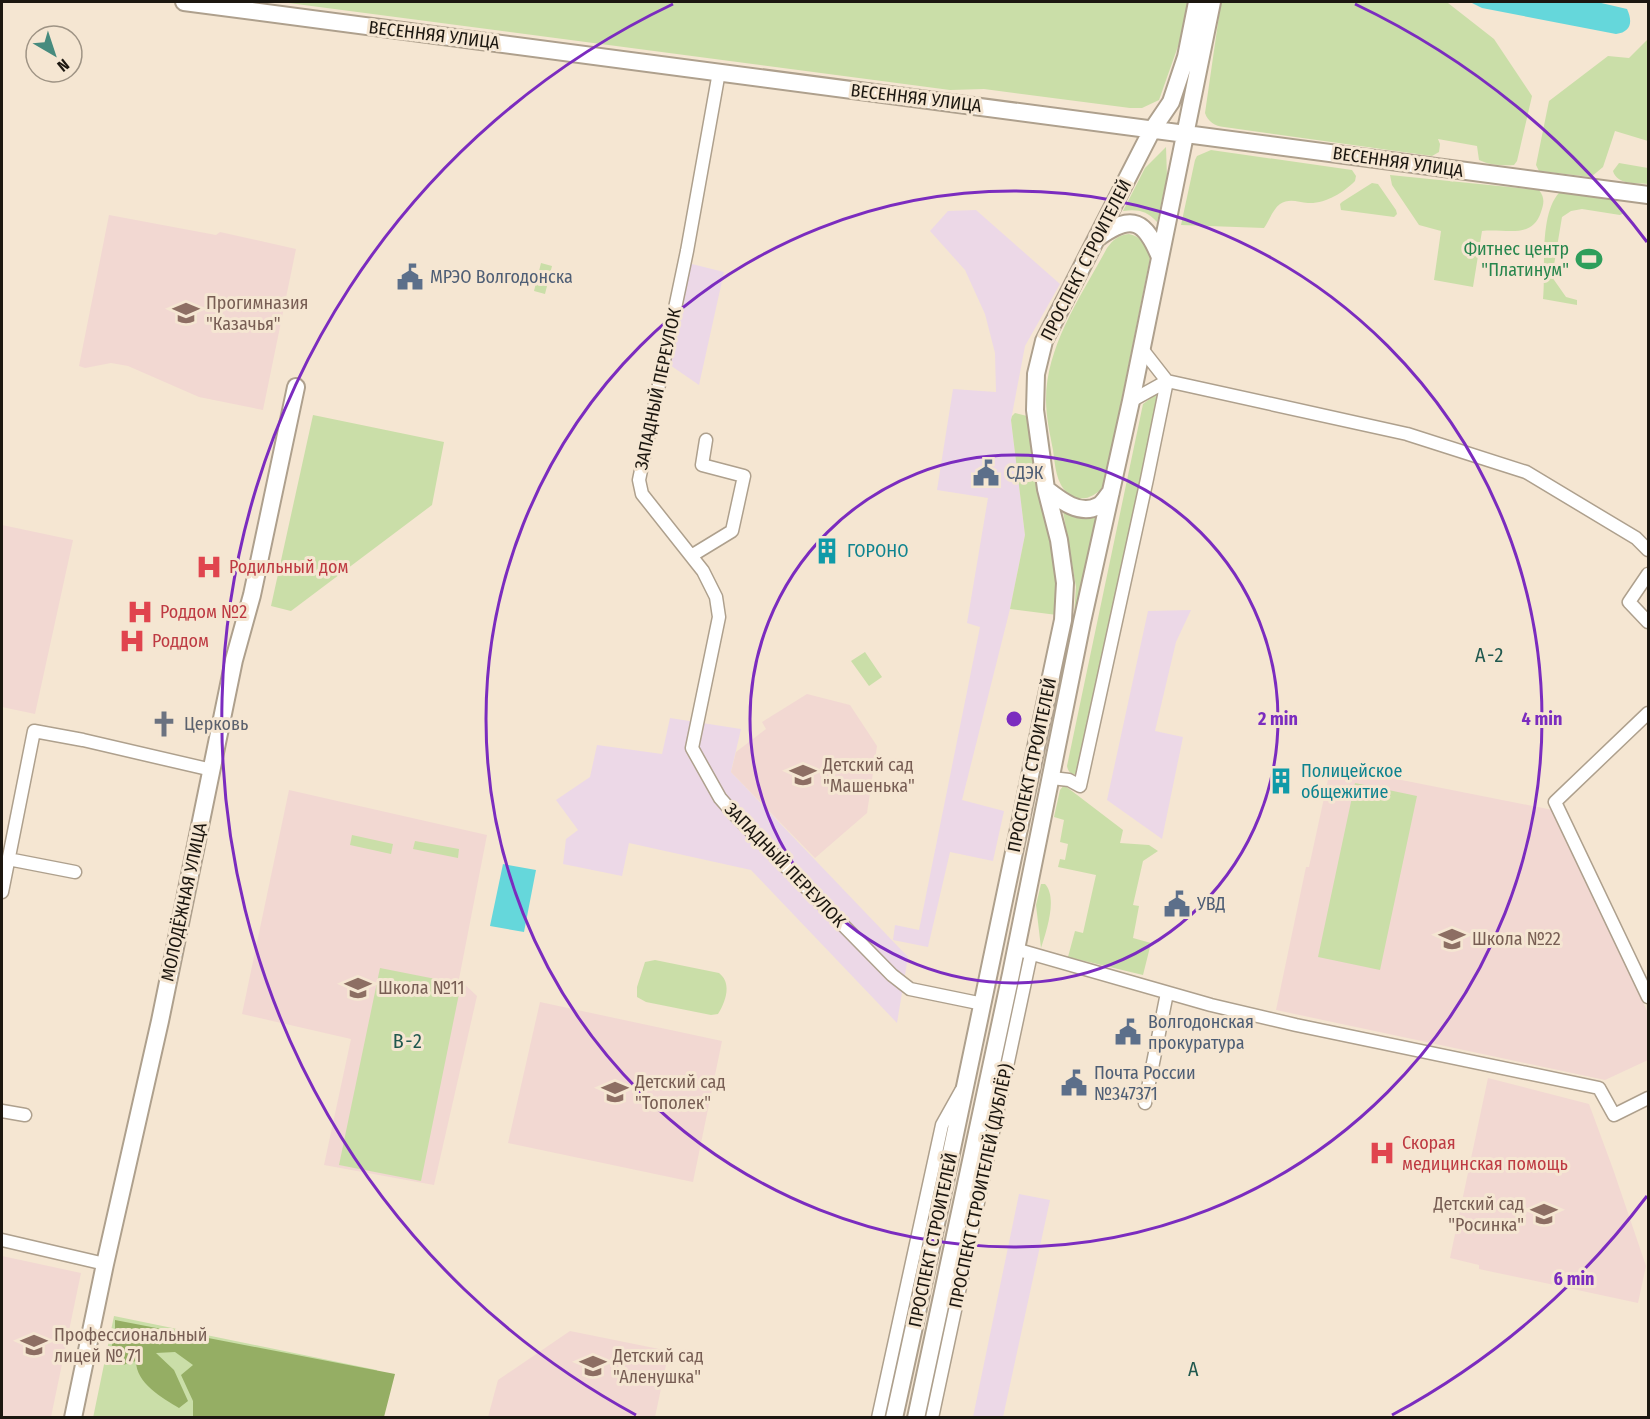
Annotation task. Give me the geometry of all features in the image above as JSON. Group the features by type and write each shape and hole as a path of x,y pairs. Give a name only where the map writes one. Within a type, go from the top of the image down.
{"main road":[{"name":"ВЕСЕННЯЯ УЛИЦА","path":"183,2 1648,195"},
{"name":"ПРОСПЕКТ СТРОИТЕЛЕЙ","path":"894,1418 1063,620 1065,583 1035,410 1036,374 1044,341 1152,130 1171,102 1186,57 1197,2"},
{"name":"ПРОСПЕКТ СТРОИТЕЛЕЙ","path":"916,1418 1023,951 1052,778 1082,622 1142,349 1212,2"},
{"path":"1098,237 1114,226 1136,224 1146,229 1160,256"},
{"name":"МОЛОДЁЖНАЯ УЛИЦА","path":"73,1418 296,387"},
{"path":"1047,489 1064,502 1083,509 1099,506 1112,491"}],"street":[{"name":"ЗАПАДНЫЙ ПЕРЕУЛОК","path":"719,72 687,251 639,480 642,494 703,571 716,597 719,617 692,748 720,798 892,975 916,991 983,1004"},
{"path":"1142,349 1167,381 1407,434 1526,472 1636,538 1648,550"},
{"path":"1131,401 1167,381"},
{"path":"1052,778 1069,780 1080,786 1167,381"},
{"path":"691,556 732,531 744,476 702,465 706,440"},
{"path":"1648,574 1629,602 1648,622"},
{"path":"1648,713 1555,802 1648,997"},
{"path":"2,892 34,731 212,770"},
{"path":"8,859 75,872"},
{"path":"1023,951 1167,993 1278,1021 1599,1088 1614,1115 1648,1098"},
{"name":"ПРОСПЕКТ СТРОИТЕЛЕЙ (ДУБЛЁР)","path":"932,1418 1023,951"},
{"path":"1145,1102 1167,993"},
{"name":"ПРОСПЕКТ СТРОИТЕЛЕЙ (ДУБЛЁР)","path":"878,1418 942,1125 968,1077"},
{"path":"2,1111 25,1115"},
{"path":"2,1240 105,1264"}],"shaded area":[{"path":"976,210 1060,284 1025,346 1011,420 1025,535 1010,609 962,800 1004,811 993,861 950,852 928,947 893,940 895,925 919,930 980,627 967,623 988,498 937,490 953,389 996,392 995,353 985,314 965,270 930,231 948,211"},
{"name":"Прогимназия \"Казачья\"","path":"109,215 216,235 220,232 296,249 263,410 199,397 128,366 111,363 85,368 79,366"},
{"path":"688,263 724,272 699,385 667,363"},
{"path":"2,525 73,540 35,714 2,707"},
{"path":"1191,610 1176,642 1155,731 1183,737 1162,839 1107,800 1148,611"},
{"name":"Детский сад \"Машенька\"","path":"807,694 850,705 877,746 867,813 815,858 731,772 736,752 766,729 762,722"},
{"path":"670,718 741,729 731,772 908,957 897,1023 751,870 629,843 622,876 563,864 566,839 578,830 556,800 590,777 597,745 662,754"},
{"name":"Школа №22","path":"1331,766 1553,810 1648,1013 1648,1060 1605,1080 1276,1010 1306,867 1309,867"},
{"name":"Школа №11","path":"289,790 487,835 459,979 477,996 434,1185 324,1165 351,1039 242,1014"},
{"name":"Детский сад \"Тополек\"","path":"540,1002 722,1041 693,1182 508,1143"},
{"name":"Детский сад \"Росинка\"","path":"1488,1078 1589,1104 1646,1266 1638,1303 1479,1269 1479,1265 1450,1258"},
{"path":"1019,1194 1050,1200 1003,1417 973,1417"},
{"name":"Профессиональный лицей № 71","path":"2,1256 81,1273 51,1417 2,1417"},
{"name":"Детский сад \"Аленушка\"","path":"570,1331 669,1351 655,1417 488,1417 498,1380"}],"green space":[{"path":"281,2 1190,2 1188,18 1159,100 1142,108 1130,108 984,89 950,90"},
{"path":"1221,2 1449,2 1494,39 1532,96 1517,161 1514,165 1487,163 1479,160 1477,146 1438,139 1439,152 1432,156 1215,125 1205,113"},
{"path":"1648,39 1648,141 1615,131 1603,167 1591,177 1539,171 1536,165 1549,101 1608,56 1629,58"},
{"path":"1166,147 1167,177 1157,222 1150,215 1142,212 1123,211 1145,168"},
{"path":"1211,150 1352,170 1356,176 1355,181 1327,200 1314,203 1283,202 1273,212 1264,228 1181,225 1195,160 1197,156"},
{"path":"1619,163 1648,168 1648,184 1618,179 1613,171"},
{"path":"1390,175 1539,190 1543,198 1543,206 1537,221 1524,230 1482,231 1473,287 1434,280 1441,231 1419,225 1392,185"},
{"path":"1372,183 1378,184 1396,210 1397,214 1394,217 1341,210 1342,202"},
{"path":"1562,190 1613,197 1624,213 1620,215 1582,209 1571,211 1562,217 1552,277 1566,297 1577,300 1577,305 1543,299 1546,226 1554,199"},
{"path":"1129,234 1144,242 1150,258 1104,487 1096,494 1082,499 1064,489 1057,473 1047,413 1048,380 1059,340 1087,284 1109,245 1119,237"},
{"path":"541,263 552,266 545,294 534,291"},
{"path":"1155,395 1160,398 1077,775 1075,775 1069,771 1067,766 1143,404"},
{"path":"1015,413 1027,416 1029,419 1059,581 1057,615 1010,609 1025,535 1011,420"},
{"path":"313,415 444,442 432,505 291,611 271,606"},
{"path":"1063,511 1077,517 1101,514 1079,616 1074,616 1076,587"},
{"path":"865,652 882,677 869,686 851,661"},
{"path":"1355,783 1417,796 1380,970 1318,957"},
{"path":"1064,785 1123,830 1120,843 1149,845 1158,851 1143,861 1133,905 1139,906 1133,938 1151,943 1143,975 1068,957 1075,931 1083,933 1096,875 1058,867 1060,859 1065,860 1068,844 1060,842 1064,820 1054,817 1060,790"},
{"path":"352,835 393,844 391,854 350,845"},
{"path":"415,841 459,849 458,858 413,849"},
{"path":"1041,884 1045,884 1049,890 1051,906 1041,948 1036,905"},
{"path":"655,960 719,973 727,987 718,1014 711,1015 646,1002 637,997 637,987 645,962"},
{"path":"380,968 461,984 421,1181 339,1165"},
{"path":"114,1316 377,1370 367,1417 93,1418"},
{"path":"115,1320 395,1374 384,1417 193,1417 193,1401 181,1375 193,1365 175,1352 156,1353 174,1370 188,1401 179,1408 158,1395 145,1383 137,1369 136,1361 123,1365 111,1349"}],"water":[{"path":"1470,2 1597,2 1627,9 1630,22 1628,29 1616,34 1482,8"},
{"path":"503,864 536,870 524,932 490,926"}],"place":[{"name":"Фитнес центр \"Платинум\"","path":"1589,259"},
{"name":"МРЭО Волгодонска","path":"410,277"},
{"name":"Прогимназия \"Казачья\"","path":"186,313"},
{"name":"СДЭК","path":"986,473"},
{"name":"ГОРОНО","path":"827,551"},
{"name":"Родильный дом","path":"209,567"},
{"name":"Роддом №2","path":"140,612"},
{"name":"Роддом","path":"132,641"},
{"name":"Церковь","path":"164,724"},
{"name":"Детский сад \"Машенька\"","path":"803,775"},
{"name":"Полицейское общежитие","path":"1281,781"},
{"name":"УВД","path":"1177,904"},
{"name":"Школа №22","path":"1452,939"},
{"name":"Школа №11","path":"358,988"},
{"name":"Волгодонская прокуратура","path":"1128,1032"},
{"name":"Почта России №347371","path":"1074,1083"},
{"name":"Детский сад \"Тополек\"","path":"615,1092"},
{"name":"Скорая медицинская помощь","path":"1382,1153"},
{"name":"Детский сад \"Росинка\"","path":"1544,1214"},
{"name":"Профессиональный лицей № 71","path":"34,1345"},
{"name":"Детский сад \"Аленушка\"","path":"593,1366"}],"district":[{"name":"А-2","path":"1490,655"},
{"name":"В-2","path":"408,1041"},
{"name":"А","path":"1194,1369"}]}
